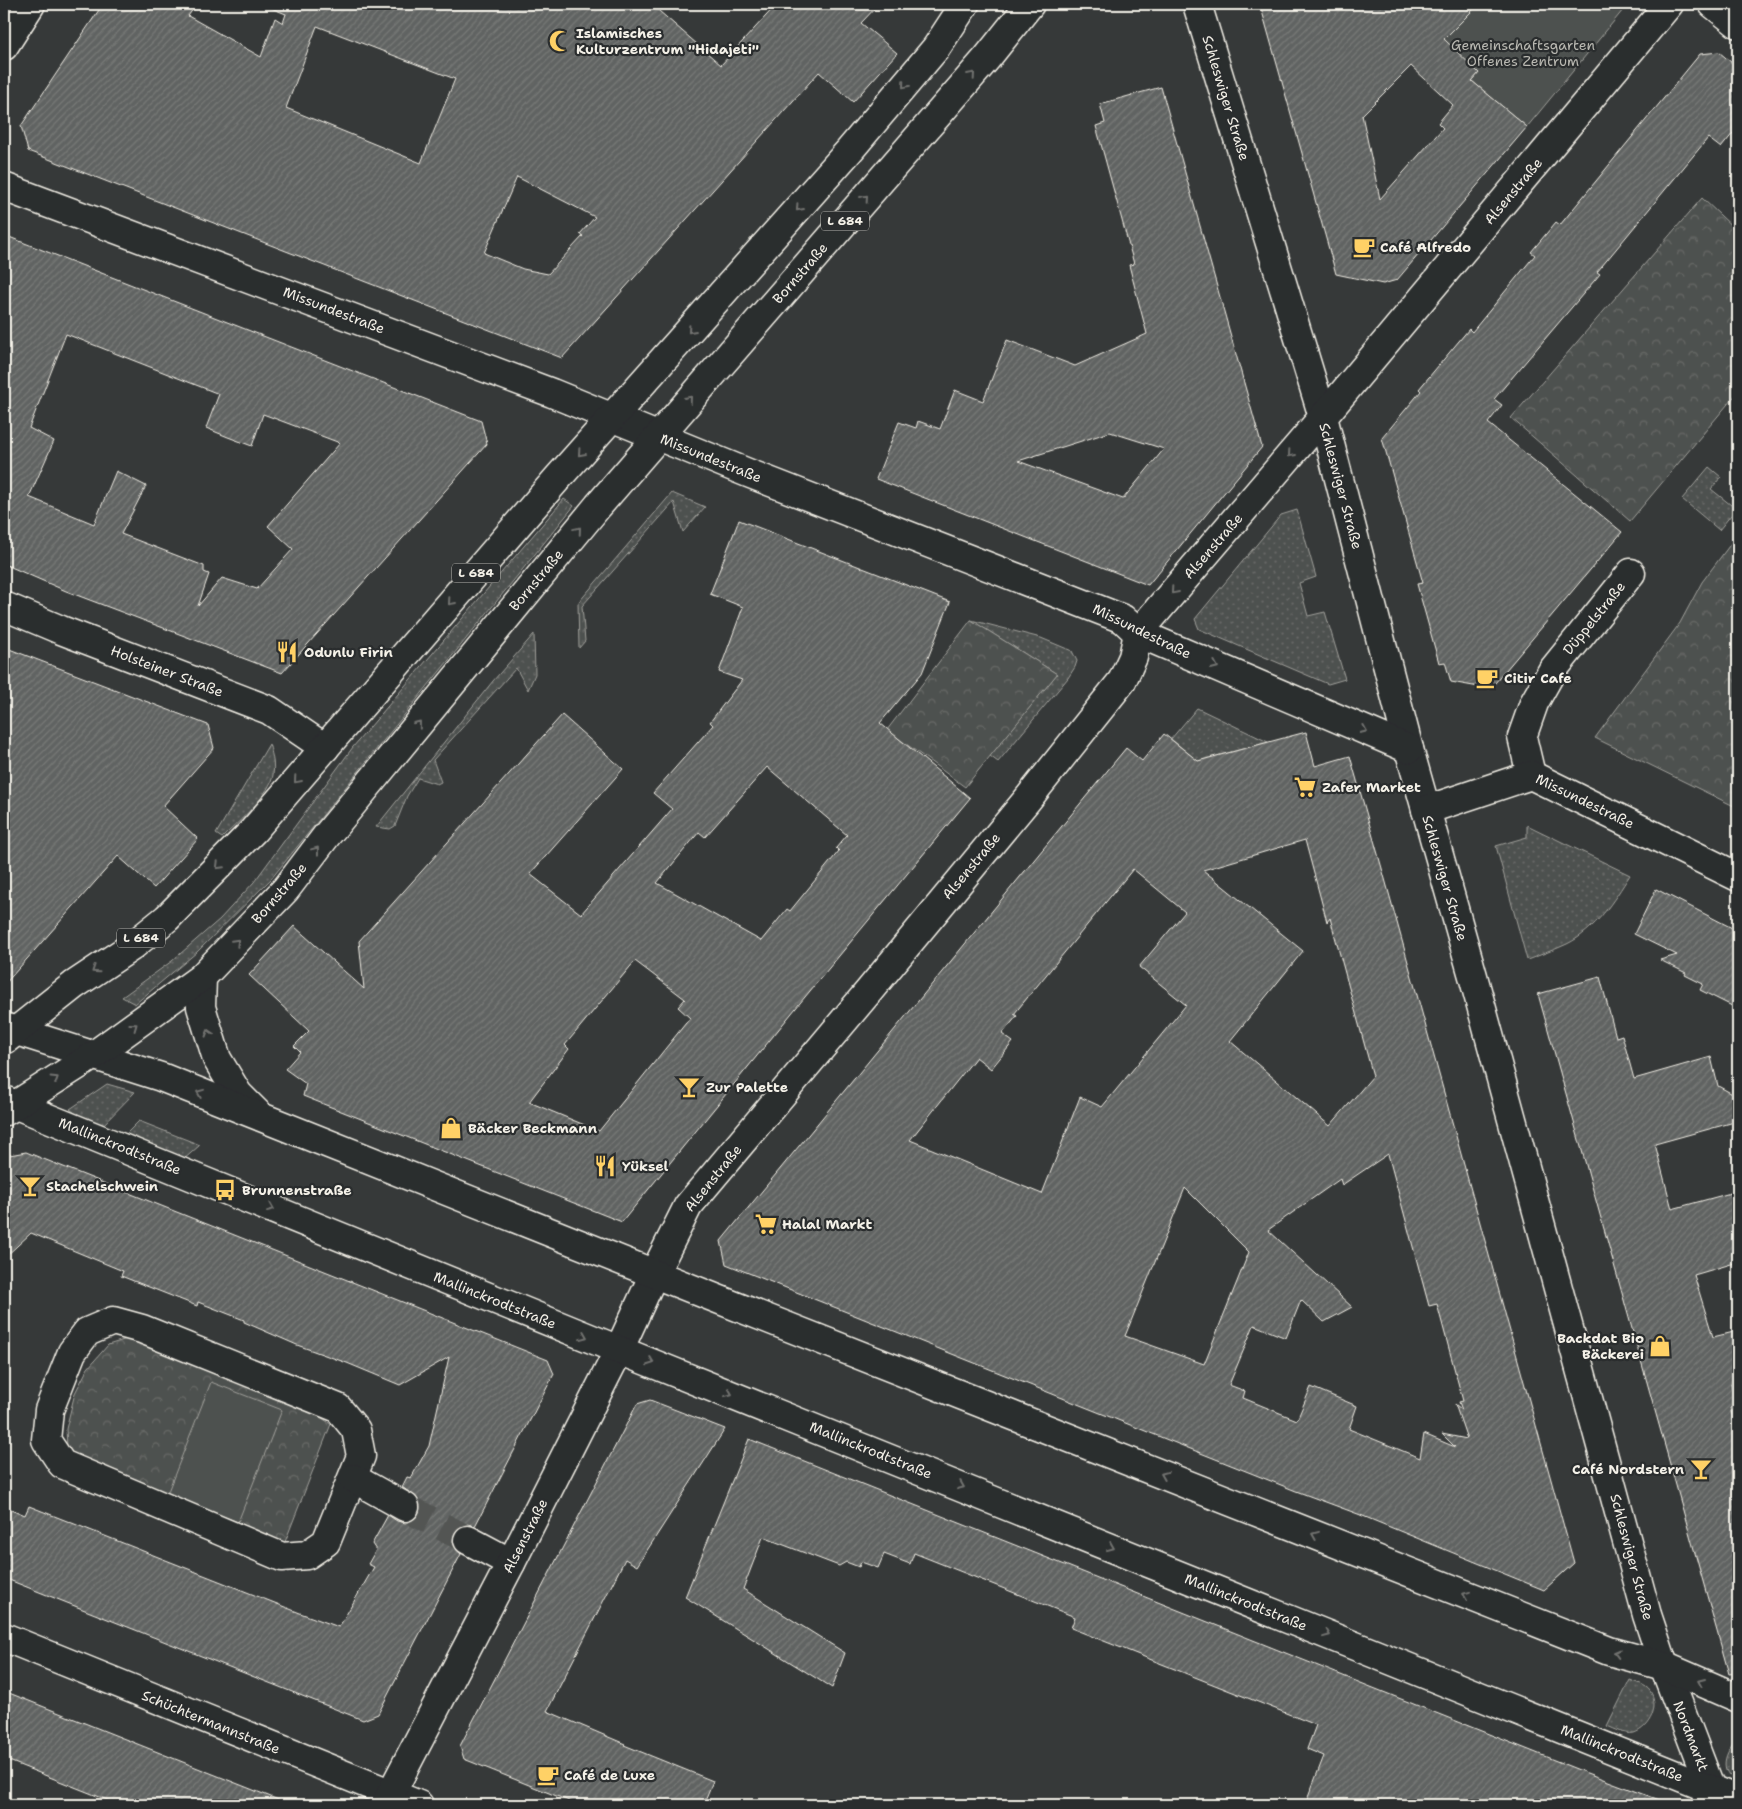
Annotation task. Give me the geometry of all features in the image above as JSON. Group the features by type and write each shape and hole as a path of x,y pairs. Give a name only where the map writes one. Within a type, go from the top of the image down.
{"street":[{"path":"4,46 31,4"},
{"name":"L 684","path":"8,1033 74,985 131,947 167,918 253,831 557,479 866,132 936,48 965,4"},
{"name":"Bornstraße","path":"8,1105 94,1055 202,977 286,889 327,835 657,436 987,58 1030,4"},
{"name":"Schleswiger Straße","path":"1198,4 1323,418 1409,749 1471,967 1648,1615 1664,1666"},
{"name":"Alsenstraße","path":"388,1800 619,1350 688,1206 1027,800 1122,681 1133,657 1138,633 1323,418 1669,4"},
{"path":"1713,4 1738,24"},
{"name":"Missundestraße","path":"4,187 613,417 1123,619 1138,633 1409,749"},
{"name":"Düppelstraße","path":"1531,775 1522,737 1534,703 1552,670 1631,573"},
{"name":"Holsteiner Straße","path":"4,606 61,630 269,710 325,748"},
{"name":"Missundestraße","path":"1426,810 1531,775 1738,877"},
{"path":"202,977 201,1008 217,1059 238,1094 262,1117"},
{"path":"8,1033 94,1055 161,1077 1609,1651 1664,1666 1738,1698"},
{"name":"Mallinckrodtstraße","path":"8,1105 619,1350 1708,1797 1738,1800"},
{"path":"113,1321 142,1329 338,1408 356,1430 361,1456 353,1478 326,1542 306,1555 282,1558 62,1464 46,1440 49,1410 72,1352 87,1332 113,1321"},
{"path":"353,1478 405,1507"},
{"path":"468,1540 511,1563"},
{"name":"Schüchtermannstraße","path":"4,1637 388,1800 419,1805"},
{"name":"Nordmarkt","path":"1664,1666 1708,1797"}],"green space":[{"name":"Gemeinschaftsgarten Offenes Zentrum","path":"1476,4 1628,4 1527,127 1472,81 1479,73 1443,40"},
{"path":"1702,198 1738,232 1738,392 1630,521 1511,418"},
{"path":"1709,467 1721,477 1711,489 1736,509 1719,530 1682,499"},
{"path":"672,493 705,507 683,532 674,502 582,606 585,641 579,648 578,603"},
{"path":"564,499 574,506 271,879 197,952 135,1004 122,997 172,961 220,919 254,882 353,747"},
{"path":"1297,510 1316,577 1299,583 1308,616 1325,612 1345,679 1328,684 1199,629 1195,619 1281,515"},
{"path":"1738,534 1738,808 1595,738 1680,623 1702,582"},
{"path":"971,620 1041,638 1072,651 1077,661 1068,678 998,762 990,756 1057,674"},
{"path":"971,620 1057,674 965,787 887,730"},
{"path":"534,634 535,674 528,690 516,668 433,760 441,782 437,784 418,778 407,796 395,826 390,829 376,827 493,681"},
{"path":"1197,708 1268,742 1198,761 1171,739"},
{"path":"269,744 272,753 273,773 267,790 242,819 222,838 216,834"},
{"path":"1527,825 1630,875 1603,914 1587,931 1567,944 1527,960 1496,846 1527,837"},
{"path":"107,1084 135,1092 100,1128 81,1118 70,1109"},
{"path":"139,1121 200,1145 182,1161 123,1137"},
{"path":"130,1338 299,1403 331,1424 283,1547 79,1464 67,1447 66,1429 75,1393 88,1368 108,1345"},
{"path":"211,1382 282,1410 238,1522 167,1494"},
{"path":"1630,1680 1648,1689 1654,1703 1654,1709 1649,1721 1634,1733 1627,1733 1607,1726"},
{"path":"1738,1738 1738,1782 1731,1778 1727,1772 1725,1761 1733,1743"}],"building":[{"path":"103,4 197,4 188,16 261,57 275,18 283,23 286,14 266,6 267,4 651,4 721,65 777,4 879,4 861,23 897,53 853,102 819,72 562,358 28,151 21,126","holes":["317,26 455,79 421,163 286,108","517,177 595,217 580,234 583,236 548,274 523,269 484,253"]},
{"path":"1260,4 1479,4 1444,39 1479,73 1472,81 1527,127 1397,280 1383,284 1336,274","holes":["1411,66 1453,105 1438,123 1443,128 1380,199 1362,115"]},
{"path":"1719,52 1738,68 1738,127 1721,148 1708,138 1597,272 1600,274 1494,399 1502,405 1488,423 1622,532 1490,689 1451,682 1445,662 1439,663 1417,584 1423,583 1382,438 1421,391 1419,389 1469,329 1472,332 1535,255 1531,252 1556,222 1560,225 1700,54"},
{"path":"1161,87 1262,447 1148,585 876,479 899,422 916,428 918,421 940,429 955,390 983,401 1007,340 1075,366 1147,334 1129,265 1134,264 1096,126 1105,123 1100,104","holes":["1110,432 1164,449 1123,499 1018,461"]},
{"path":"4,235 481,421 487,444 282,673 66,591 4,564","holes":["66,334 219,394 206,428 228,437 252,446 263,414 340,443 268,526 293,549 257,589 222,578 198,606 209,574 204,572 204,566 121,534 146,486 116,471 94,524 29,497 54,441 29,428"]},
{"path":"739,520 950,602 922,673 880,723 970,798 622,1222 303,1096 306,1084 285,1069 300,1052 294,1046 309,1031 249,975 294,926 364,989 359,941 562,715 623,769 530,874 581,914 672,809 653,793 713,725 710,722 742,680 719,672 743,607 710,594","holes":["767,767 847,835 836,848 839,851 790,911 787,909 761,941 657,883 699,832 705,837","635,961 685,999 678,1007 690,1018 599,1131 529,1102 569,1049 565,1045"]},
{"path":"4,647 208,725 214,748 163,806 198,839 154,888 118,856 4,985"},
{"path":"1306,732 1315,766 1350,756 1574,1563 1544,1590 1358,1514 726,1264 721,1241 1126,748 1142,761 1164,734 1198,761","holes":["1305,840 1327,922 1330,918 1373,1076 1330,1126 1230,1041 1303,951 1203,870","1133,869 1185,912 1139,967 1186,1005 1102,1107 1080,1097 1042,1194 910,1140 976,1057 991,1069 1013,1042 1002,1034 1017,1016 1014,1014","1388,1154 1429,1306 1437,1304 1463,1401 1459,1402 1462,1410 1455,1404 1467,1439 1442,1434 1455,1447 1424,1434 1420,1458 1349,1429 1357,1406 1311,1387 1297,1420 1243,1398 1245,1391 1229,1385 1254,1325 1286,1338 1301,1300 1324,1322 1352,1307 1268,1230 1340,1179 1342,1185","1185,1188 1249,1252 1204,1364 1125,1336"]},
{"path":"1656,889 1738,931 1738,1009 1700,990 1703,984 1660,960 1677,955 1634,934"},
{"path":"1600,977 1616,1037 1622,1035 1634,1079 1711,1057 1718,1086 1738,1097 1738,1121 1655,1144 1672,1209 1738,1191 1738,1262 1694,1275 1713,1337 1738,1331 1738,1381 1731,1383 1736,1406 1730,1408 1738,1433 1738,1673 1729,1674 1538,994"},
{"path":"26,1152 548,1360 554,1374 475,1526 467,1524 460,1527 454,1533 452,1541 455,1548 461,1554 378,1714 363,1720 4,1578 4,1506 25,1515 29,1506 339,1627 374,1567 368,1564 376,1550 372,1544 388,1515 397,1521 406,1523 413,1520 419,1514 421,1506 418,1499 402,1487 407,1477 411,1478 429,1446 449,1357 400,1385 297,1345 244,1322 244,1320 198,1302 197,1306 121,1276 123,1271 31,1233 4,1258 4,1156"},
{"path":"650,1400 725,1429 637,1566 625,1559 547,1711 713,1781 703,1805 579,1805 464,1759 460,1746 637,1404"},
{"path":"749,1439 1584,1772 1665,1802 1664,1805 1305,1805 1324,1756 1307,1749 1316,1725 1071,1628 1075,1617 914,1553 910,1564 884,1554 878,1568 861,1562 859,1567 846,1562 839,1566 763,1537 743,1589 845,1653 832,1688 685,1597"},
{"path":"4,1691 286,1803 285,1805 120,1805 4,1759"}],"tunnel":[{"path":"405,1507 468,1540"}],"place":[{"name":"Islamisches Kulturzentrum \"Hidajeti\"","path":"560,41"},
{"name":"Café Alfredo","path":"1364,247"},
{"name":"Odunlu Firin","path":"287,652"},
{"name":"Citir Cafe","path":"1487,678"},
{"name":"Zafer Market","path":"1305,787"},
{"name":"Zur Palette","path":"689,1087"},
{"name":"Bäcker Beckmann","path":"451,1128"},
{"name":"Yüksel","path":"605,1166"},
{"name":"Stachelschwein","path":"30,1186"},
{"name":"Brunnenstraße","path":"225,1190"},
{"name":"Halal Markt","path":"766,1224"},
{"name":"Backdat Bio Bäckerei","path":"1660,1346"},
{"name":"Café Nordstern","path":"1701,1469"},
{"name":"Café de Luxe","path":"548,1775"}]}
